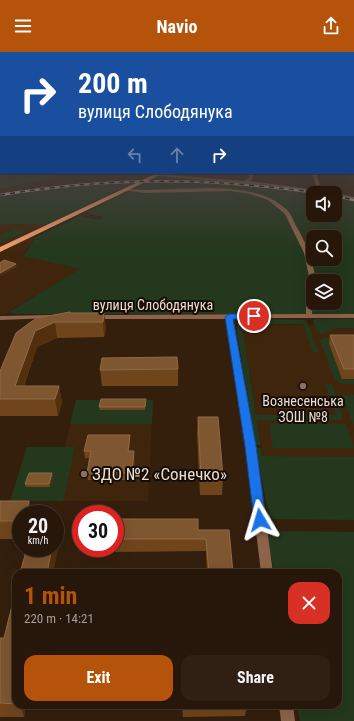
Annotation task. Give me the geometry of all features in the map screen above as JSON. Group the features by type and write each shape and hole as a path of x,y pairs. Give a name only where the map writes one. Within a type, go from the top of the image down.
{"main road":[{"path":"0,250 123,191"}],"street":[{"path":"138,191 162,191"},
{"path":"238,191 248,192 266,197 287,212 300,235 312,274"},
{"path":"342,195 354,198"},
{"path":"309,310 309,316"},
{"name":"вулиця Слободянука","path":"86,317 354,316"},
{"path":"0,318 55,317"},
{"path":"229,317 251,446 266,569"},
{"path":"286,709 288,721"}],"shaded area":[{"path":"0,215 56,221 0,248"},
{"path":"32,236 36,237 23,255 81,269 3,315 0,315 0,252"},
{"name":"Вознесенська ЗОШ №8","path":"354,324 354,516 273,517 242,325"},
{"name":"ЗДО №2 «Сонечко»","path":"76,400 153,400 148,501 10,501 27,447 65,447"}],"green space":[{"path":"32,191 117,191 48,224 0,224 0,196"},
{"path":"128,191 306,191 306,222 342,222 342,196 354,199 354,314 14,314 9,312 80,269 23,256 36,237 80,216 99,220 103,217 86,213"},
{"path":"16,229 26,231 0,243 0,235"},
{"path":"249,319 306,320 319,352 313,352 303,324 242,325 256,415 336,415 325,384 332,384 343,418 340,420 257,420 261,445 256,445 237,333 238,324"},
{"path":"314,319 354,319 354,328 335,328 322,334 317,332 313,321"},
{"path":"324,338 354,338 354,384 342,384 335,381 320,341"},
{"path":"342,395 354,395 354,426"},
{"path":"76,400 153,400 152,424 70,424"},
{"path":"269,423 346,424 354,448 273,448"},
{"path":"27,447 75,447 63,501 10,501"},
{"path":"256,448 261,448 263,456 354,457 354,520 271,519 269,517"},
{"path":"270,531 354,532 354,721 300,721 298,709 342,709 342,569 273,569 267,535"}],"building":[{"path":"4,260 16,264 0,273 0,263"},
{"path":"70,312 104,313 103,322 55,322 35,331 15,386 59,386 55,399 0,399 0,371 16,333 37,318"},
{"path":"330,335 354,335 354,369 344,369"},
{"path":"177,357 178,369 100,370 102,358"},
{"path":"101,399 146,399 145,407 99,407"},
{"path":"198,417 218,417 223,477 201,477"},
{"name":"ЗДО №2 «Сонечко»","path":"88,435 130,435 128,451 134,451 132,473 87,473 91,451 84,451"},
{"path":"29,473 52,473 49,484 25,484"},
{"path":"0,501 29,501 28,505 12,505 12,521 0,521"},
{"path":"124,519 198,519 198,530 229,530 233,569 209,569 206,539 124,539"},
{"path":"24,557 50,557 48,569 21,569"},
{"path":"12,605 12,704 0,703 0,638 4,638"}],"railway":[{"path":"0,195 26,191"},
{"path":"342,197 354,200"}],"place":[{"name":"Вознесенська ЗОШ №8","path":"303,386"},
{"name":"ЗДО №2 «Сонечко»","path":"84,474"}],"route":[{"path":"254,316 229,317 251,446 260,520"}]}
